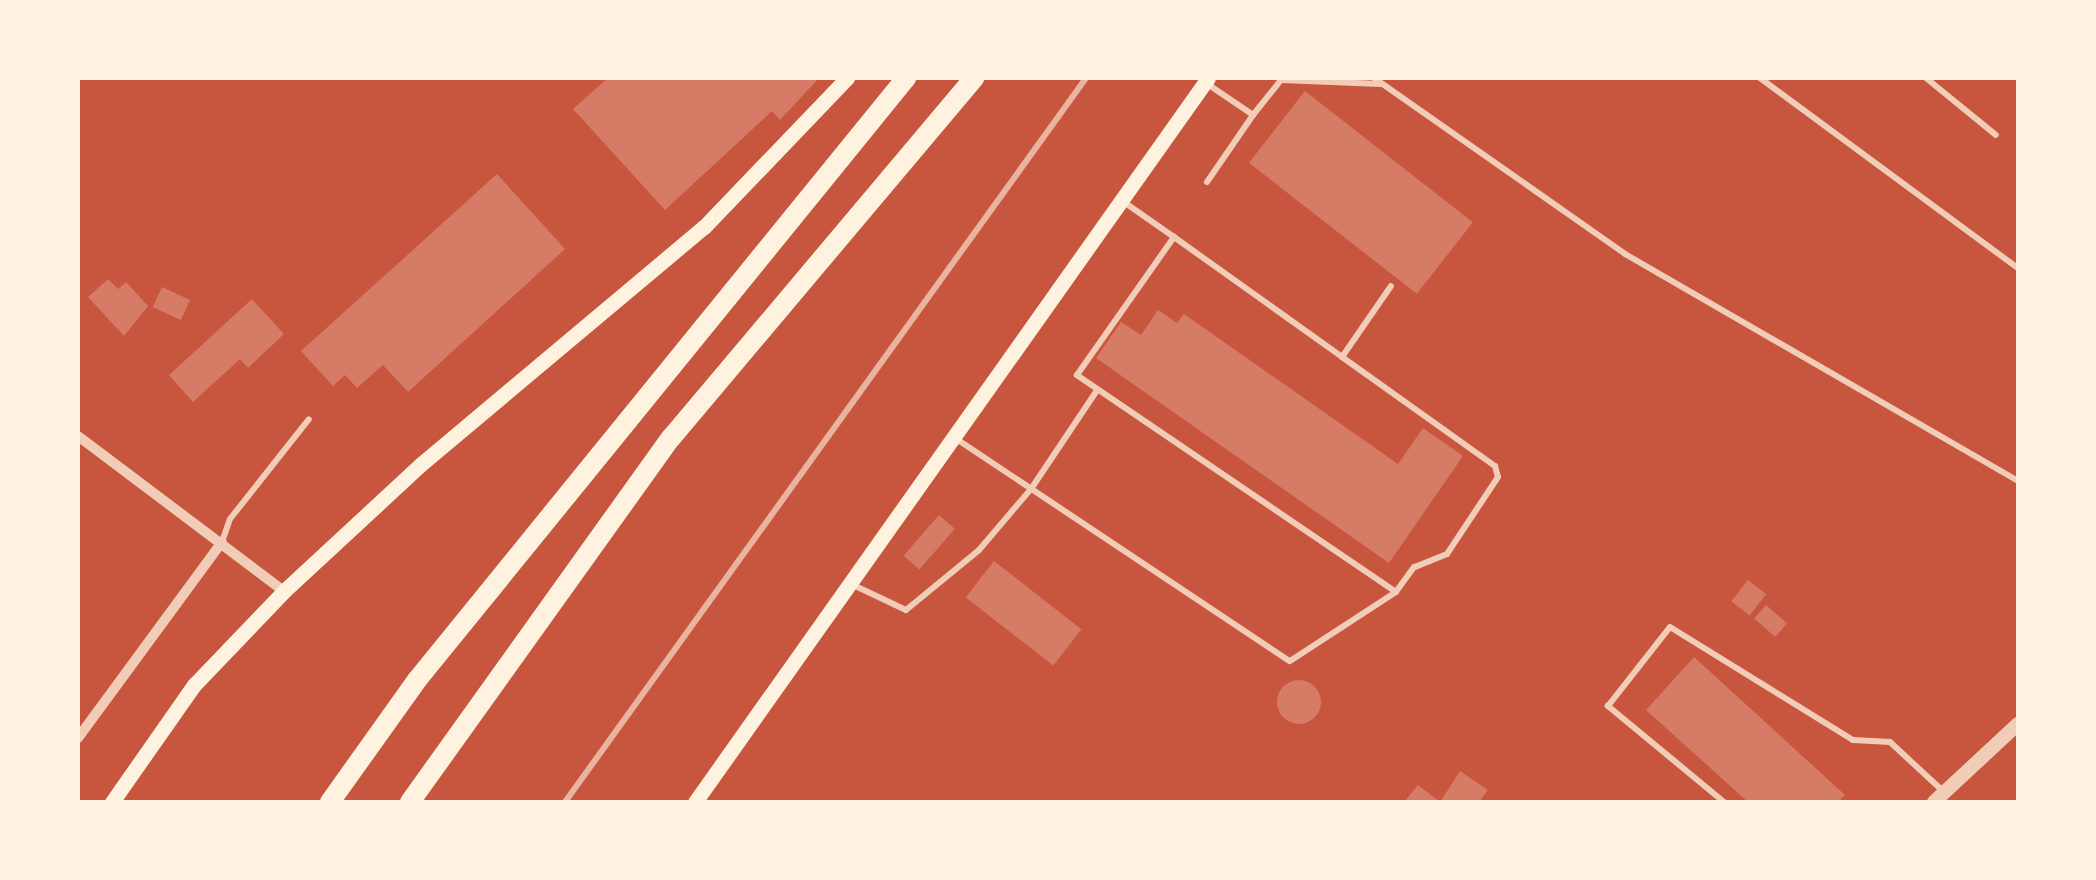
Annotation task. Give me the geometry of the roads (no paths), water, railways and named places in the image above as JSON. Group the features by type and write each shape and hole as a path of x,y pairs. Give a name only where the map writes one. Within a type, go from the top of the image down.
{"highway":[{"path":"330,802 417,680 906,78"},
{"path":"410,802 671,438 974,78"}],"main road":[{"path":"112,802 194,685 284,590 420,464 704,228 847,78"},
{"path":"695,802 1206,80"}],"street":[{"path":"78,436 284,590"},
{"path":"78,738 222,542"},
{"path":"1939,798 2018,724"}],"lane":[{"path":"1374,78 1625,254 2018,481"},
{"path":"1760,78 2018,268"},
{"path":"1926,78 1996,135"},
{"path":"1206,80 1253,116"},
{"path":"1207,182 1281,80 1381,84"},
{"path":"951,436 1290,661 1396,592 1414,567 1447,554 1498,478 1495,466 1120,200"},
{"path":"1174,237 1076,376 1396,592"},
{"path":"1342,358 1391,286"},
{"path":"850,582 906,610 978,550 1032,489 1098,389"},
{"path":"222,542 230,519 310,419"},
{"path":"1724,802 1608,706 1670,627 1853,740 1890,742 1939,798"}],"railway":[{"path":"565,802 1086,78"}]}
